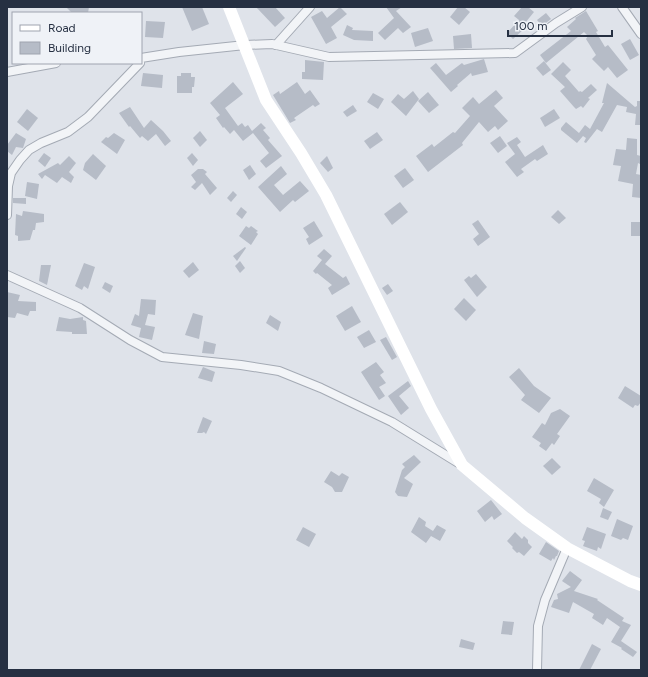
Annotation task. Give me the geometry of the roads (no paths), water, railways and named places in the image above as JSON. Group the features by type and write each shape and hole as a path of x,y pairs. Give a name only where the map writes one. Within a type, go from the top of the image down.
{"street":[{"path":"229,7 266,100 301,153 326,195 431,409 462,465"},
{"path":"276,45 310,7"},
{"path":"142,60 179,52 245,45 276,45 329,57 515,52 556,22 582,7"},
{"path":"622,7 641,34"},
{"path":"7,72 51,64"},
{"path":"7,215 8,186 11,173 20,160 29,150 41,142 68,132 88,117 138,64"},
{"path":"7,275 80,308 130,340 162,357 241,365 279,371 321,388 392,422 462,465 525,518 567,548 630,581 641,585"},
{"path":"537,670 538,626 545,600 567,548"}]}
